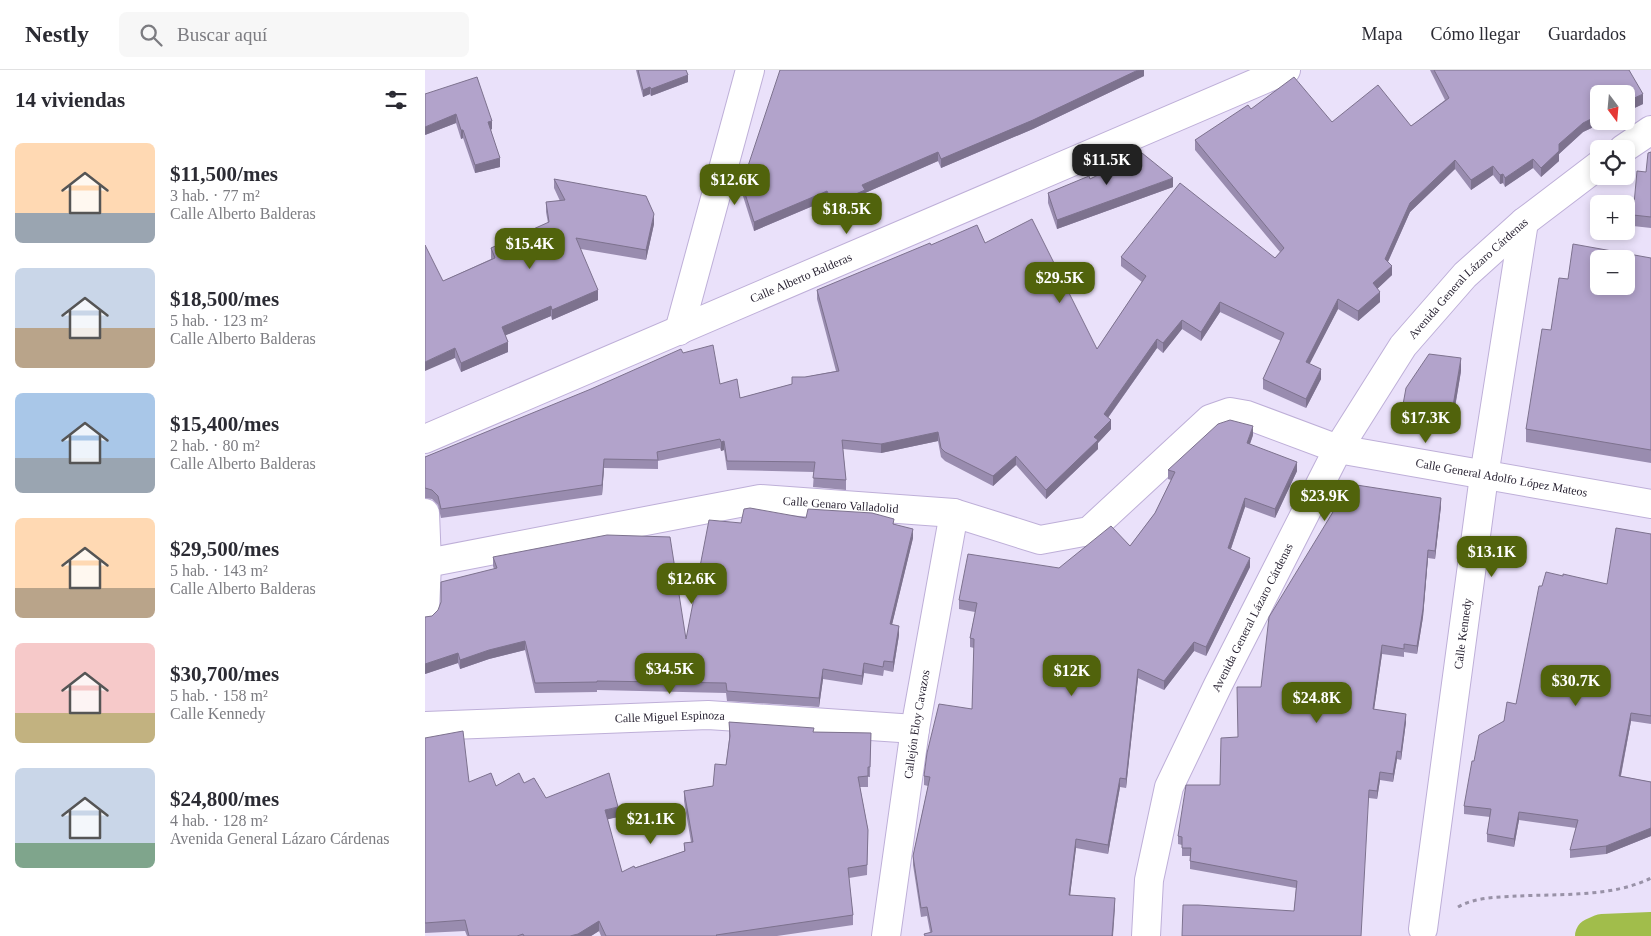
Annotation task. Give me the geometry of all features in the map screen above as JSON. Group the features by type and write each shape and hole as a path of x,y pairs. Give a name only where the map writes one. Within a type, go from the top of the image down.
{"street":[{"path":"679,331 750,70"},
{"name":"Calle Alberto Balderas","path":"425,439 1285,70"},
{"path":"1635,141 1651,130"},
{"name":"Avenida General Lázaro Cárdenas","path":"1147,936 1149,880 1169,787 1218,685 1338,450 1403,346 1465,274 1524,222 1590,172"},
{"name":"Calle Kennedy","path":"1423,930 1484,476 1524,222"},
{"name":"Calle General Adolfo López Mateos","path":"1211,418 1230,412 1247,415 1338,450 1651,504"},
{"name":"Calle Genaro Valladolid","path":"427,563 760,499 954,513 1040,540 1089,531 1211,418"},
{"path":"425,513 427,563 425,612"},
{"name":"Callejón Eloy Cavazos","path":"886,936 915,729 954,513"},
{"name":"Calle Miguel Espinoza","path":"425,726 708,715 915,729"}],"path":[{"path":"1423,930 1465,903 1497,897 1598,892 1639,884 1651,878"}],"building":[{"path":"638,70 686,70 688,75 651,89 650,87 643,90"},
{"path":"780,70 1138,70 1033,120 941,159 938,152 862,185 865,190 833,204 827,191 754,222 742,184"},
{"path":"1434,70 1629,70 1643,94 1635,98 1635,85 1590,85 1590,120 1583,123 1559,144 1559,151 1541,168 1533,159 1505,178 1493,166 1471,180 1455,160 1410,203 1385,259 1392,266 1373,283 1380,292 1358,311 1338,299 1306,362 1321,369 1306,399 1263,379 1284,333 1220,302 1201,332 1182,320 1163,343 1157,339 1104,414 1111,420 1094,437 1098,440 1046,490 1016,456 993,476 945,452 941,448 938,432 881,444 842,440 846,480 813,478 815,462 727,461 724,441 721,442 720,439 657,452 658,460 604,459 602,485 441,509 438,496 432,490 425,488 425,457 591,389 681,349 683,353 713,345 720,384 737,379 740,398 792,384 792,377 805,377 839,371 817,290 977,225 985,243 1032,219 1097,349 1146,276 1121,257 1180,183 1275,258 1284,248 1195,140 1248,105 1251,109 1294,77 1332,122 1378,85 1411,126 1449,98"},
{"path":"477,77 492,121 488,122 500,158 475,165 456,114 425,127 425,94"},
{"path":"1651,152 1651,217 1635,215 1637,171 1646,172 1648,153"},
{"path":"1142,153 1173,178 1057,220 1048,193 1089,176 1090,179"},
{"path":"554,179 646,196 654,214 646,250 576,238 598,290 552,310 551,306 502,327 508,342 461,363 455,348 425,362 425,245 443,281 495,258 491,248 549,222 546,202 565,200"},
{"path":"1573,244 1606,250 1590,250 1590,295 1635,295 1635,255 1651,258 1651,450 1526,429 1542,329 1551,330 1559,278 1568,279"},
{"path":"1429,354 1461,358 1451,418 1402,410 1406,388"},
{"path":"1230,420 1253,426 1247,443 1297,462 1275,509 1245,498 1228,548 1250,558 1206,647 1194,642 1164,681 1138,669 1126,779 1120,778 1108,845 1076,839 1069,895 1115,898 1112,936 925,936 924,934 932,932 927,907 921,908 913,856 930,777 924,776 927,753 939,704 972,709 974,639 970,638 977,603 959,600 968,554 1059,568 1111,526 1130,546 1155,513 1175,472 1168,470 1218,424"},
{"path":"1350,484 1441,498 1435,551 1428,550 1423,609 1417,646 1404,644 1404,649 1382,645 1373,709 1406,714 1401,752 1397,751 1393,774 1380,772 1377,791 1369,790 1361,936 1182,936 1183,905 1294,911 1297,881 1190,861 1191,848 1182,848 1182,837 1178,836 1186,785 1220,785 1221,738 1238,737 1237,687 1261,687 1269,617"},
{"path":"750,508 806,518 808,509 872,513 894,519 893,524 913,529 890,624 899,626 893,662 884,661 883,667 864,663 862,676 823,669 819,698 727,691 726,683 597,681 535,683 525,641 460,660 458,653 425,664 425,617 432,616 438,610 441,602 441,582 497,568 493,557 607,535 670,537 686,639 709,520 741,523 744,509"},
{"path":"1616,528 1651,534 1651,716 1631,713 1619,776 1651,782 1651,828 1606,846 1570,850 1578,820 1519,812 1514,839 1487,834 1491,809 1464,806 1472,761 1474,761 1479,735 1504,721 1507,702 1516,704 1539,586 1542,586 1546,572 1607,584"},
{"path":"729,722 814,728 813,732 871,733 868,776 858,777 868,830 867,865 848,868 853,915 717,936 606,936 599,921 578,934 570,936 524,936 523,934 517,936 469,936 465,920 425,923 425,738 463,731 469,782 491,773 496,786 519,773 524,783 534,778 546,798 609,773 618,807 605,810 622,872 634,866 635,868 685,851 684,843 693,842 684,791 713,786 715,764 726,765 730,736"}],"waterway":[{"path":"1593,936 1602,932 1651,930"}]}
